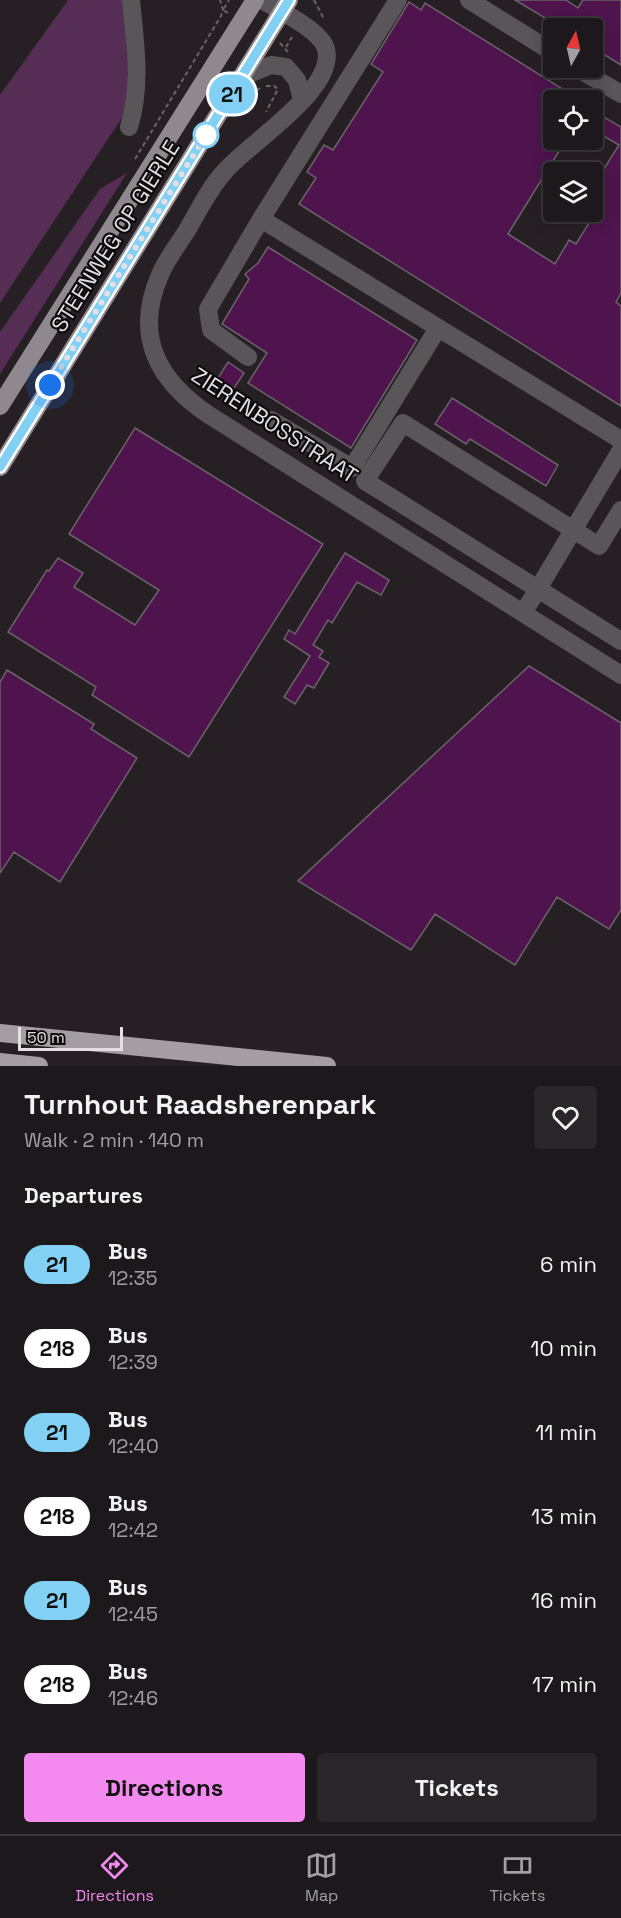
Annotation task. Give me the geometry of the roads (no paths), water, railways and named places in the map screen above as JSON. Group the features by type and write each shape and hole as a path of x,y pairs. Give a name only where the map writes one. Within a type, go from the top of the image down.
{"highway":[{"path":"0,1033 327,1066"},
{"path":"0,1062 39,1066"}],"main road":[{"name":"STEENWEG OP GIERLE","path":"0,406 255,0"},
{"name":"STEENWEG OP GIERLE","path":"0,467 285,6"}],"street":[{"name":"STEENWEG OP GIERLE","path":"129,127 135,106 138,78 131,0"},
{"path":"262,0 285,6"},
{"path":"248,357 211,330 208,309 261,219 398,0"},
{"path":"469,0 543,46"},
{"name":"ZIERENBOSSTRAAT","path":"285,6 326,46 324,74 302,100 225,170 160,275 149,320 153,349 171,385 188,401 621,675"},
{"path":"242,77 271,66 286,67 297,80 302,100"},
{"path":"594,78 621,94"},
{"path":"261,219 621,440"},
{"path":"270,420 352,468 438,328"},
{"path":"350,503 403,423 599,546 621,510"},
{"path":"523,613 621,450"},
{"path":"365,481 621,641"}]}
